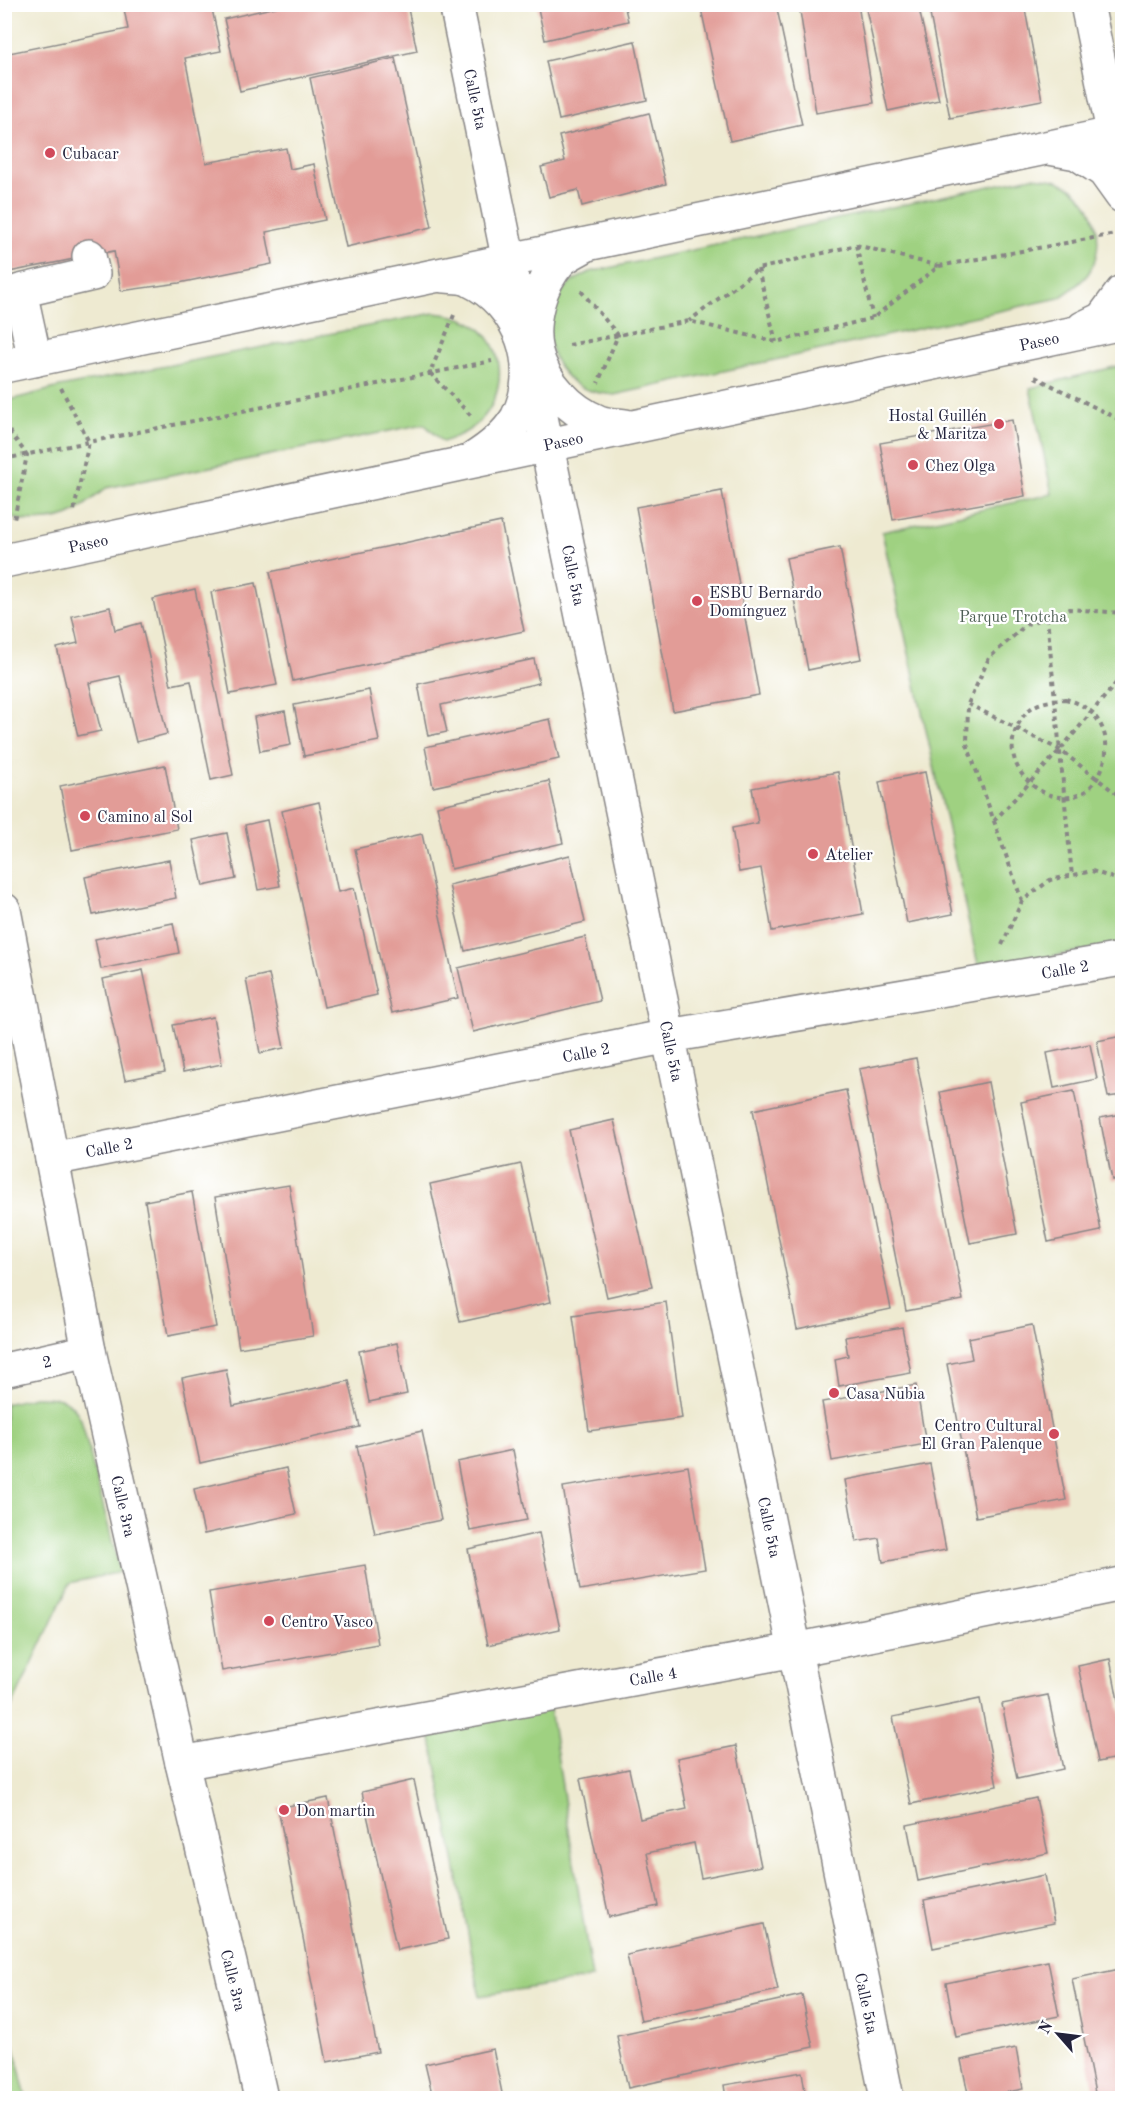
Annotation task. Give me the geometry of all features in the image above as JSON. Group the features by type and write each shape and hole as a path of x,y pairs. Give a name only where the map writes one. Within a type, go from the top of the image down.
{"main road":[{"name":"Calle 5ta","path":"456,4 531,353 887,2098"},
{"path":"1087,4 1118,133 1122,176"},
{"path":"89,256 93,274 20,291 20,363 1118,133"},
{"path":"1046,148 1077,153 1104,171 1122,196"},
{"path":"469,461 497,444 517,417 528,386 534,319 543,287 561,260 588,244"},
{"path":"438,275 468,278 496,296 517,322 531,353 549,382 571,406 600,423 632,427"},
{"path":"1073,333 1102,319 1122,292"},
{"name":"Paseo","path":"4,561 1122,323"},
{"path":"4,553 39,553"},
{"name":"Calle 3ra","path":"4,910 89,1351 182,1763 261,2098"},
{"name":"Calle 2","path":"52,1159 669,1036 1122,959"},
{"name":"2","path":"4,1370 89,1351"},
{"name":"Calle 4","path":"182,1763 795,1650 1122,1584"}],"path":[{"path":"689,321 758,269 856,245 939,266 1122,232"},
{"path":"856,245 873,318"},
{"path":"4,459 689,321 776,342 873,318 939,266"},
{"path":"758,269 776,342"},
{"path":"580,290 618,335"},
{"path":"430,374 454,315"},
{"path":"594,393 618,335"},
{"path":"430,374 478,424"},
{"path":"1035,377 1122,421"},
{"path":"60,387 89,442 73,513"},
{"path":"4,424 27,455 14,520"},
{"path":"1022,901 967,744 968,704 990,658 1027,624 1069,609 1122,613"},
{"path":"1047,617 1072,876"},
{"path":"994,821 1060,750 1122,676"},
{"path":"1065,699 1077,702 1092,711 1106,736 1104,764 1097,778 1090,787 1075,796 1054,797 1042,793 1029,783 1013,760 1011,742 1025,713 1040,702 1065,699"},
{"path":"968,704 1060,750 1122,798"},
{"path":"1001,948 1022,901 1050,880 1092,871 1122,881"}],"green space":[{"path":"1032,177 1046,178 1068,186 1086,203 1096,226 1098,238 1094,263 1082,281 1059,298 614,395 593,392 574,383 563,373 551,347 549,332 554,304 573,281 590,272"},
{"path":"434,313 470,322 491,342 497,355 499,383 495,397 479,422 462,434 443,442 424,424 106,488 75,512 50,520 21,520 5,515 4,402 60,387"},
{"name":"Parque Trotcha","path":"1122,365 1122,944 979,969 882,532 1052,494 1030,388"},
{"path":"34,1397 62,1399 77,1411 81,1419 120,1572 70,1583 5,1721 5,1404"},
{"path":"548,1696 592,1978 480,1996 427,1718"},
{"path":"5,2006 26,2098 5,2098"}],"building":[{"path":"123,4 230,4 212,9 221,51 185,58 206,163 286,148 290,169 314,164 325,220 266,232 272,264 179,283 121,291 114,251 4,273 4,54 128,29"},
{"path":"289,4 407,4 417,51 240,91 224,19"},
{"path":"537,4 624,4 628,21 545,40"},
{"path":"700,4 776,4 802,125 730,141"},
{"path":"839,4 858,4 874,103 816,113 800,11"},
{"path":"888,4 918,4 939,100 888,111 866,9"},
{"path":"928,4 1024,4 1042,100 950,118"},
{"path":"635,41 647,100 559,120 546,61"},
{"path":"395,58 432,227 346,247 310,78"},
{"path":"649,113 666,184 582,206 578,190 549,197 541,167 565,161 559,136"},
{"path":"1012,420 1025,496 893,520 880,443"},
{"name":"ESBU Bernardo Domínguez","path":"722,491 759,695 673,711 636,507"},
{"path":"501,522 524,631 293,681 270,572"},
{"path":"840,547 861,659 808,670 786,558"},
{"path":"256,583 277,685 230,694 211,592"},
{"path":"195,589 233,775 211,780 191,681 171,685 153,599"},
{"path":"110,607 115,630 141,623 167,734 136,742 120,676 89,683 101,731 78,736 57,648 78,643 72,616"},
{"path":"534,659 539,683 441,705 447,732 428,736 418,684"},
{"path":"369,690 379,741 304,756 294,705"},
{"path":"285,711 291,745 260,751 254,717"},
{"path":"550,719 559,759 433,787 425,747"},
{"path":"165,765 177,829 72,850 60,786"},
{"path":"838,772 863,914 772,931 761,868 739,872 732,828 758,823 752,788"},
{"path":"925,772 953,914 907,923 879,782"},
{"path":"549,781 563,843 451,869 437,806"},
{"path":"319,802 338,892 354,888 377,995 324,1007 282,811"},
{"path":"267,820 280,886 258,890 245,825"},
{"path":"227,833 236,879 203,886 193,840"},
{"path":"422,834 458,998 392,1013 355,849"},
{"path":"570,855 585,922 465,951 449,885"},
{"path":"169,860 176,898 93,915 85,877"},
{"path":"173,923 179,953 101,969 95,939"},
{"path":"585,937 600,1001 473,1032 458,968"},
{"path":"143,970 165,1072 125,1080 103,979"},
{"path":"269,974 284,1048 260,1053 246,979"},
{"path":"213,1017 222,1064 183,1072 173,1025"},
{"path":"1122,1036 1122,1095 1108,1097 1097,1041"},
{"path":"1090,1044 1097,1079 1054,1088 1047,1053"},
{"path":"916,1058 963,1300 906,1311 859,1069"},
{"path":"988,1082 1017,1234 970,1243 940,1092"},
{"path":"846,1090 891,1309 797,1329 753,1110"},
{"path":"1074,1091 1101,1231 1048,1242 1021,1102"},
{"path":"1122,1114 1122,1178 1112,1180 1100,1118"},
{"path":"614,1120 652,1287 607,1297 569,1130"},
{"path":"521,1164 551,1302 460,1322 430,1184"},
{"path":"289,1185 313,1336 239,1348 215,1197"},
{"path":"192,1192 216,1327 168,1336 145,1201"},
{"path":"666,1302 682,1418 589,1431 573,1316"},
{"path":"1032,1325 1066,1500 976,1517 947,1364 972,1359 968,1338"},
{"path":"902,1327 911,1373 839,1386 835,1359 848,1356 845,1337"},
{"path":"397,1343 407,1394 369,1402 359,1351"},
{"path":"226,1369 233,1406 349,1381 360,1427 200,1463 182,1378"},
{"path":"916,1385 926,1444 832,1461 822,1402"},
{"path":"422,1431 441,1520 375,1534 357,1446"},
{"path":"513,1450 527,1520 470,1531 457,1462"},
{"path":"930,1464 946,1550 883,1562 879,1538 856,1542 845,1480"},
{"path":"688,1466 705,1569 580,1590 563,1487"},
{"path":"286,1468 296,1514 204,1534 194,1489"},
{"path":"539,1533 560,1629 488,1645 468,1549"},
{"path":"365,1565 378,1644 222,1671 209,1592"},
{"path":"1110,1659 1122,1721 1122,1757 1098,1762 1078,1666"},
{"path":"1048,1695 1063,1769 1017,1779 1002,1704"},
{"path":"980,1699 997,1786 911,1804 893,1717"},
{"path":"736,1746 761,1866 701,1878 694,1843 647,1853 658,1906 609,1917 580,1779 629,1769 640,1819 687,1809 677,1758"},
{"path":"414,1780 448,1939 397,1950 362,1792"},
{"path":"328,1798 378,2052 327,2062 278,1808"},
{"path":"1036,1798 1048,1853 918,1881 907,1825"},
{"path":"1045,1875 1054,1923 933,1948 924,1900"},
{"path":"764,1924 778,1990 641,2021 627,1955"},
{"path":"1048,1961 1059,2016 956,2037 946,1983"},
{"path":"1120,1969 1122,2098 1096,2098 1072,1979"},
{"path":"802,1995 813,2047 628,2088 617,2036"},
{"path":"1016,2048 1023,2089 969,2098 961,2060"},
{"path":"493,2049 503,2098 433,2098 425,2064"},
{"path":"802,2072 806,2098 726,2098 724,2085"}],"place":[{"name":"Cubacar","path":"50,153"},
{"name":"Hostal Guillén & Maritza","path":"999,424"},
{"name":"Chez Olga","path":"913,465"},
{"name":"ESBU Bernardo Domínguez","path":"697,601"},
{"name":"Camino al Sol","path":"85,816"},
{"name":"Atelier","path":"813,854"},
{"name":"Casa Nubia","path":"834,1393"},
{"name":"Centro Cultural El Gran Palenque","path":"1054,1434"},
{"name":"Centro Vasco","path":"269,1621"},
{"name":"Don martin","path":"284,1810"}]}
